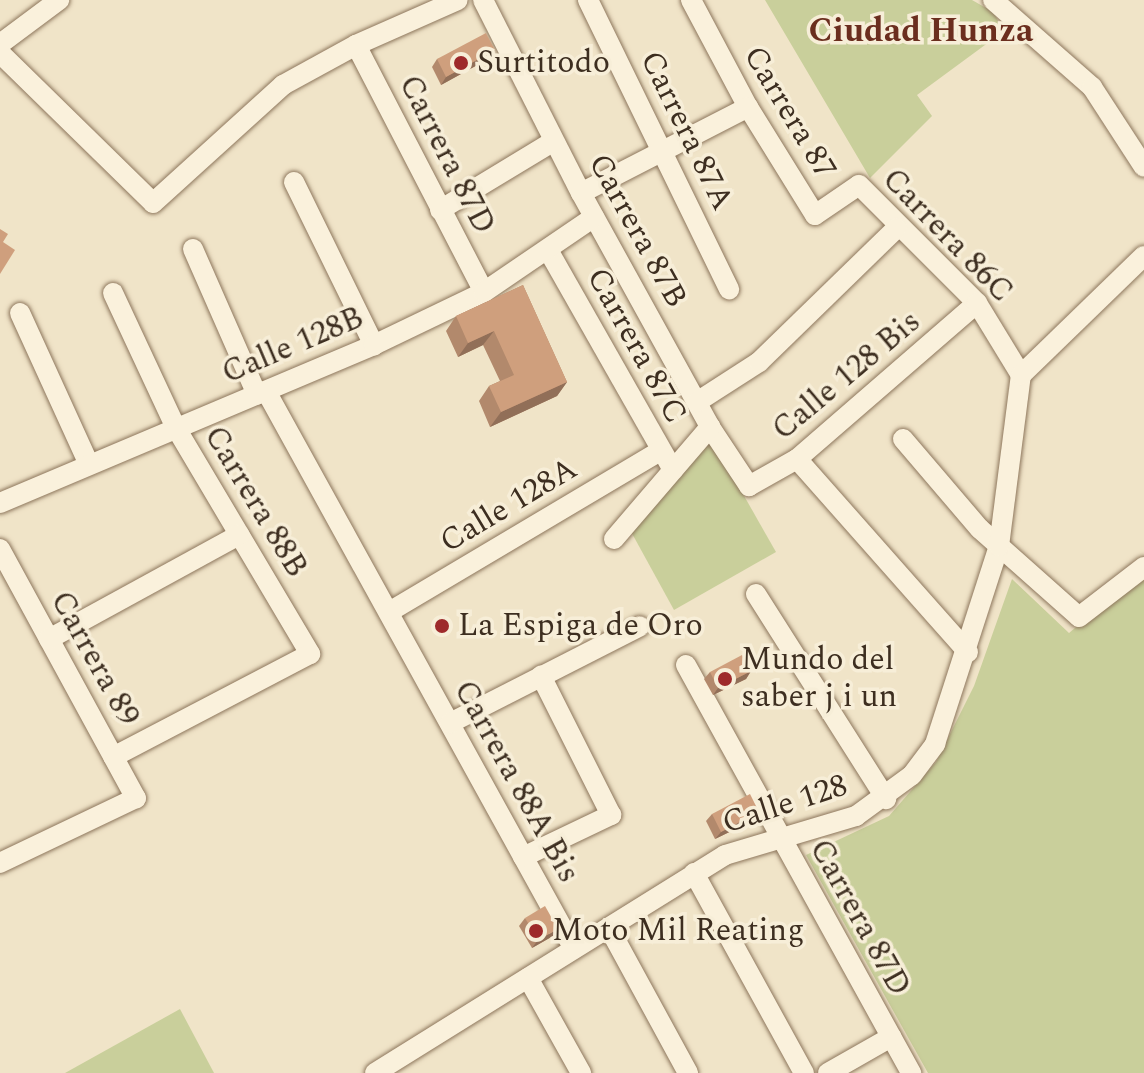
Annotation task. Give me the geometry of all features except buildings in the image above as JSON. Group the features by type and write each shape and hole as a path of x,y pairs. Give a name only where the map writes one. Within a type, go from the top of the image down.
{"street":[{"path":"0,44 59,0"},
{"path":"0,53 153,203 283,85 356,45 458,0"},
{"name":"Carrera 87B","path":"483,0 594,217 710,427 749,486"},
{"name":"Carrera 87A","path":"588,0 729,289"},
{"name":"Carrera 87","path":"691,0 748,107 814,213 852,186"},
{"path":"999,1 1092,87 1144,167"},
{"name":"Carrera 87D","path":"356,45 484,292"},
{"path":"581,193 661,148 748,107"},
{"path":"440,210 554,141"},
{"path":"294,182 374,345"},
{"name":"Carrera 86C","path":"852,186 859,185 897,228 977,303 1021,375"},
{"name":"Calle 128B","path":"0,503 88,462 374,345 484,292 594,217"},
{"path":"697,402 759,362 897,228"},
{"name":"Carrera 88A Bis","path":"193,249 262,393 389,612 574,949"},
{"name":"Carrera 87C","path":"548,250 673,470"},
{"path":"1021,375 1144,256"},
{"name":"Carrera 88B","path":"113,293 176,428 310,654 113,757"},
{"name":"Calle 128 Bis","path":"749,486 797,459 977,303"},
{"path":"20,313 88,462"},
{"name":"Calle 128","path":"375,1073 403,1065 528,978 694,873 778,835 823,829 886,799 935,744 968,652 999,546 1021,375"},
{"path":"614,539 710,427"},
{"path":"903,439 926,461 999,546 1079,617 1144,567"},
{"name":"Calle 128A","path":"389,612 660,451"},
{"path":"797,459 968,652"},
{"path":"49,639 239,535"},
{"name":"Carrera 89","path":"0,549 136,798 0,863"},
{"path":"756,594 886,799"},
{"path":"450,723 640,626"},
{"name":"Carrera 87D","path":"686,665 911,1073"},
{"path":"523,857 611,815 541,676"},
{"path":"694,873 804,1073"},
{"path":"609,928 688,1073"},
{"path":"528,978 581,1073"},
{"path":"828,1073 891,1037"}],"green space":[{"path":"765,0 972,0 993,12 1004,31 917,95 932,116 870,178"},
{"path":"710,436 776,552 674,610 629,528"},
{"path":"1144,570 1144,1073 928,1073 806,855 889,816 936,762 974,686 1012,579 1069,633"},
{"path":"180,1009 214,1073 65,1073"}],"place":[{"name":"Surtitodo","path":"461,63"},
{"name":"La Espiga de Oro","path":"442,626"},
{"name":"Mundo del saber j i un","path":"725,679"},
{"name":"Moto Mil Reating","path":"536,931"}],"district":[{"name":"Ciudad Hunza","path":"921,32"}]}
